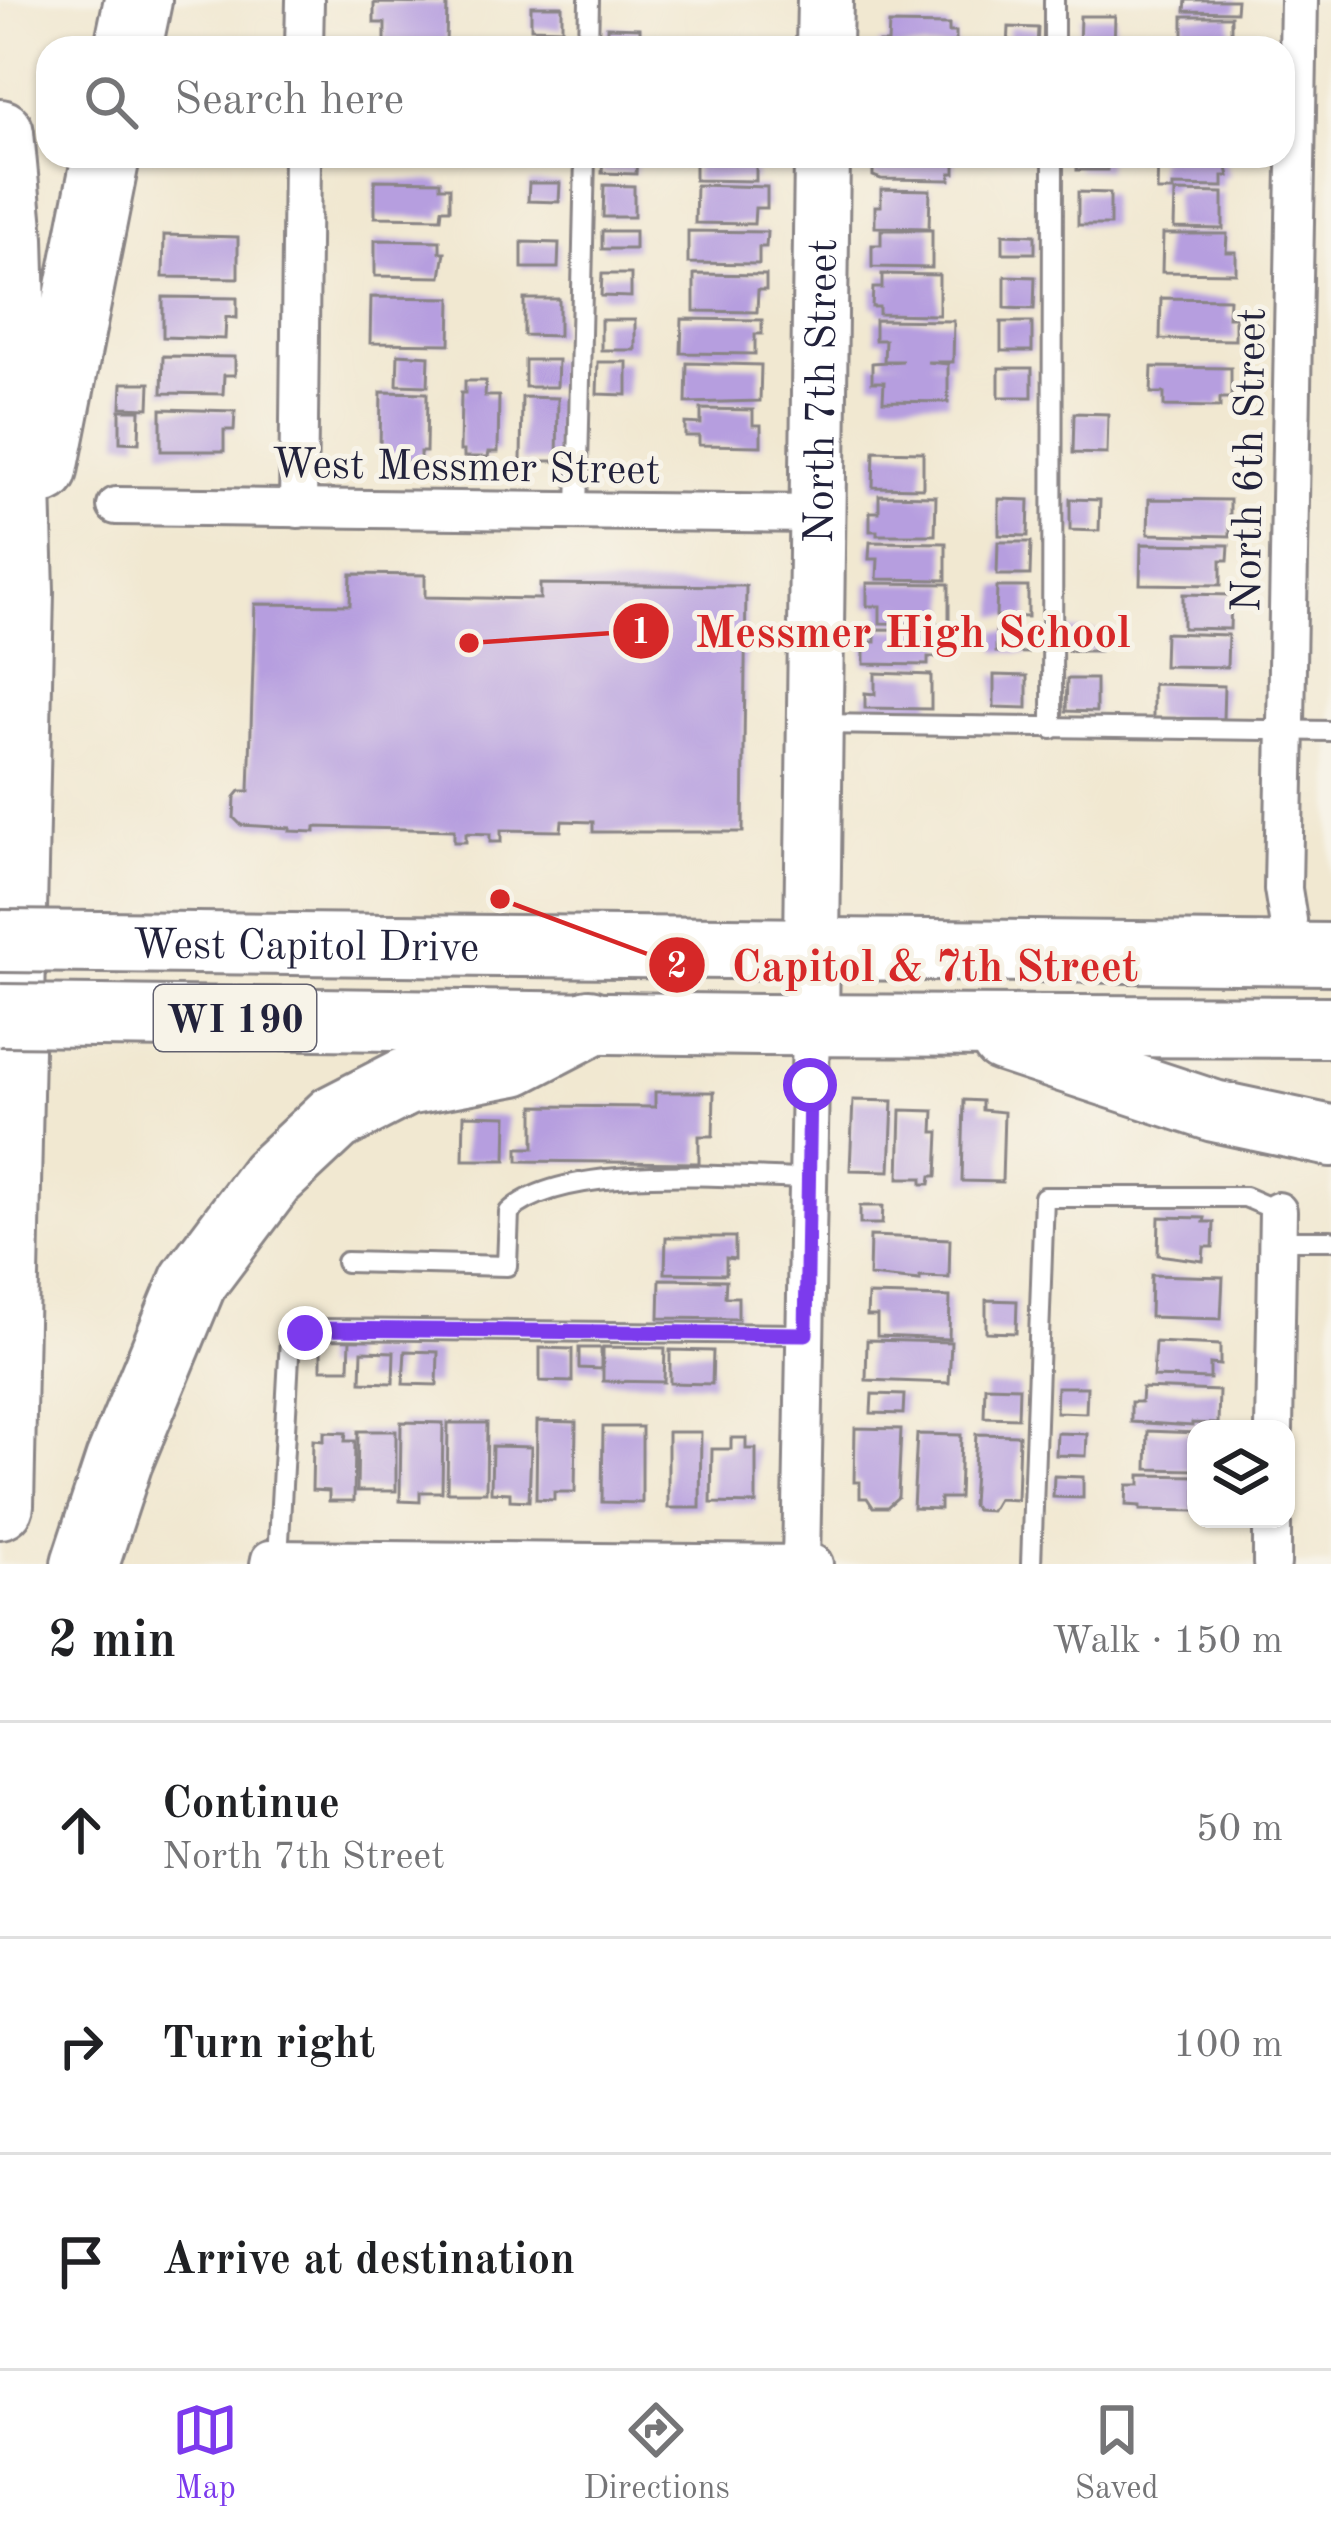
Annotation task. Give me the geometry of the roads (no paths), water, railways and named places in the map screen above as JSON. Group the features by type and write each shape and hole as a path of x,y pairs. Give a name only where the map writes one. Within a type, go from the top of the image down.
{"highway":[{"path":"130,36 138,0"},
{"path":"0,133 10,239 20,592 0,1505"},
{"path":"20,592 104,168"},
{"path":"85,1564 119,1461 193,1282 271,1178 335,1118 405,1082 514,1062 589,1023"}],"main road":[{"name":"West Capitol Drive","path":"0,941 1161,951 1317,928"},
{"name":"West Capitol Drive","path":"0,1015 1331,1027"},
{"path":"951,1024 1214,1111 1331,1136"}],"street":[{"path":"304,36 305,0"},
{"path":"824,36 825,0"},
{"name":"North 6th Street","path":"1299,0 1282,889 1317,928"},
{"path":"298,509 302,168"},
{"name":"North 7th Street","path":"801,1564 822,168"},
{"name":"West Messmer Street","path":"116,506 816,514"},
{"path":"1274,1420 1278,1226"},
{"path":"1272,1528 1272,1564"},
{"path":"274,1561 814,1564"}],"lane":[{"path":"588,36 589,0"},
{"path":"1054,0 1054,36"},
{"path":"577,512 586,168"},
{"path":"1052,728 1054,168"},
{"path":"814,724 1331,731"},
{"path":"346,1262 507,1266 508,1212 525,1197 618,1177 808,1179"},
{"path":"1031,1564 1044,1197 1245,1197 1278,1226 1331,1240"},
{"path":"274,1561 290,1338 319,1329 806,1334"}],"place":[{"name":"Messmer High School","path":"469,643"},
{"name":"Capitol & 7th Street","path":"500,899"}]}
